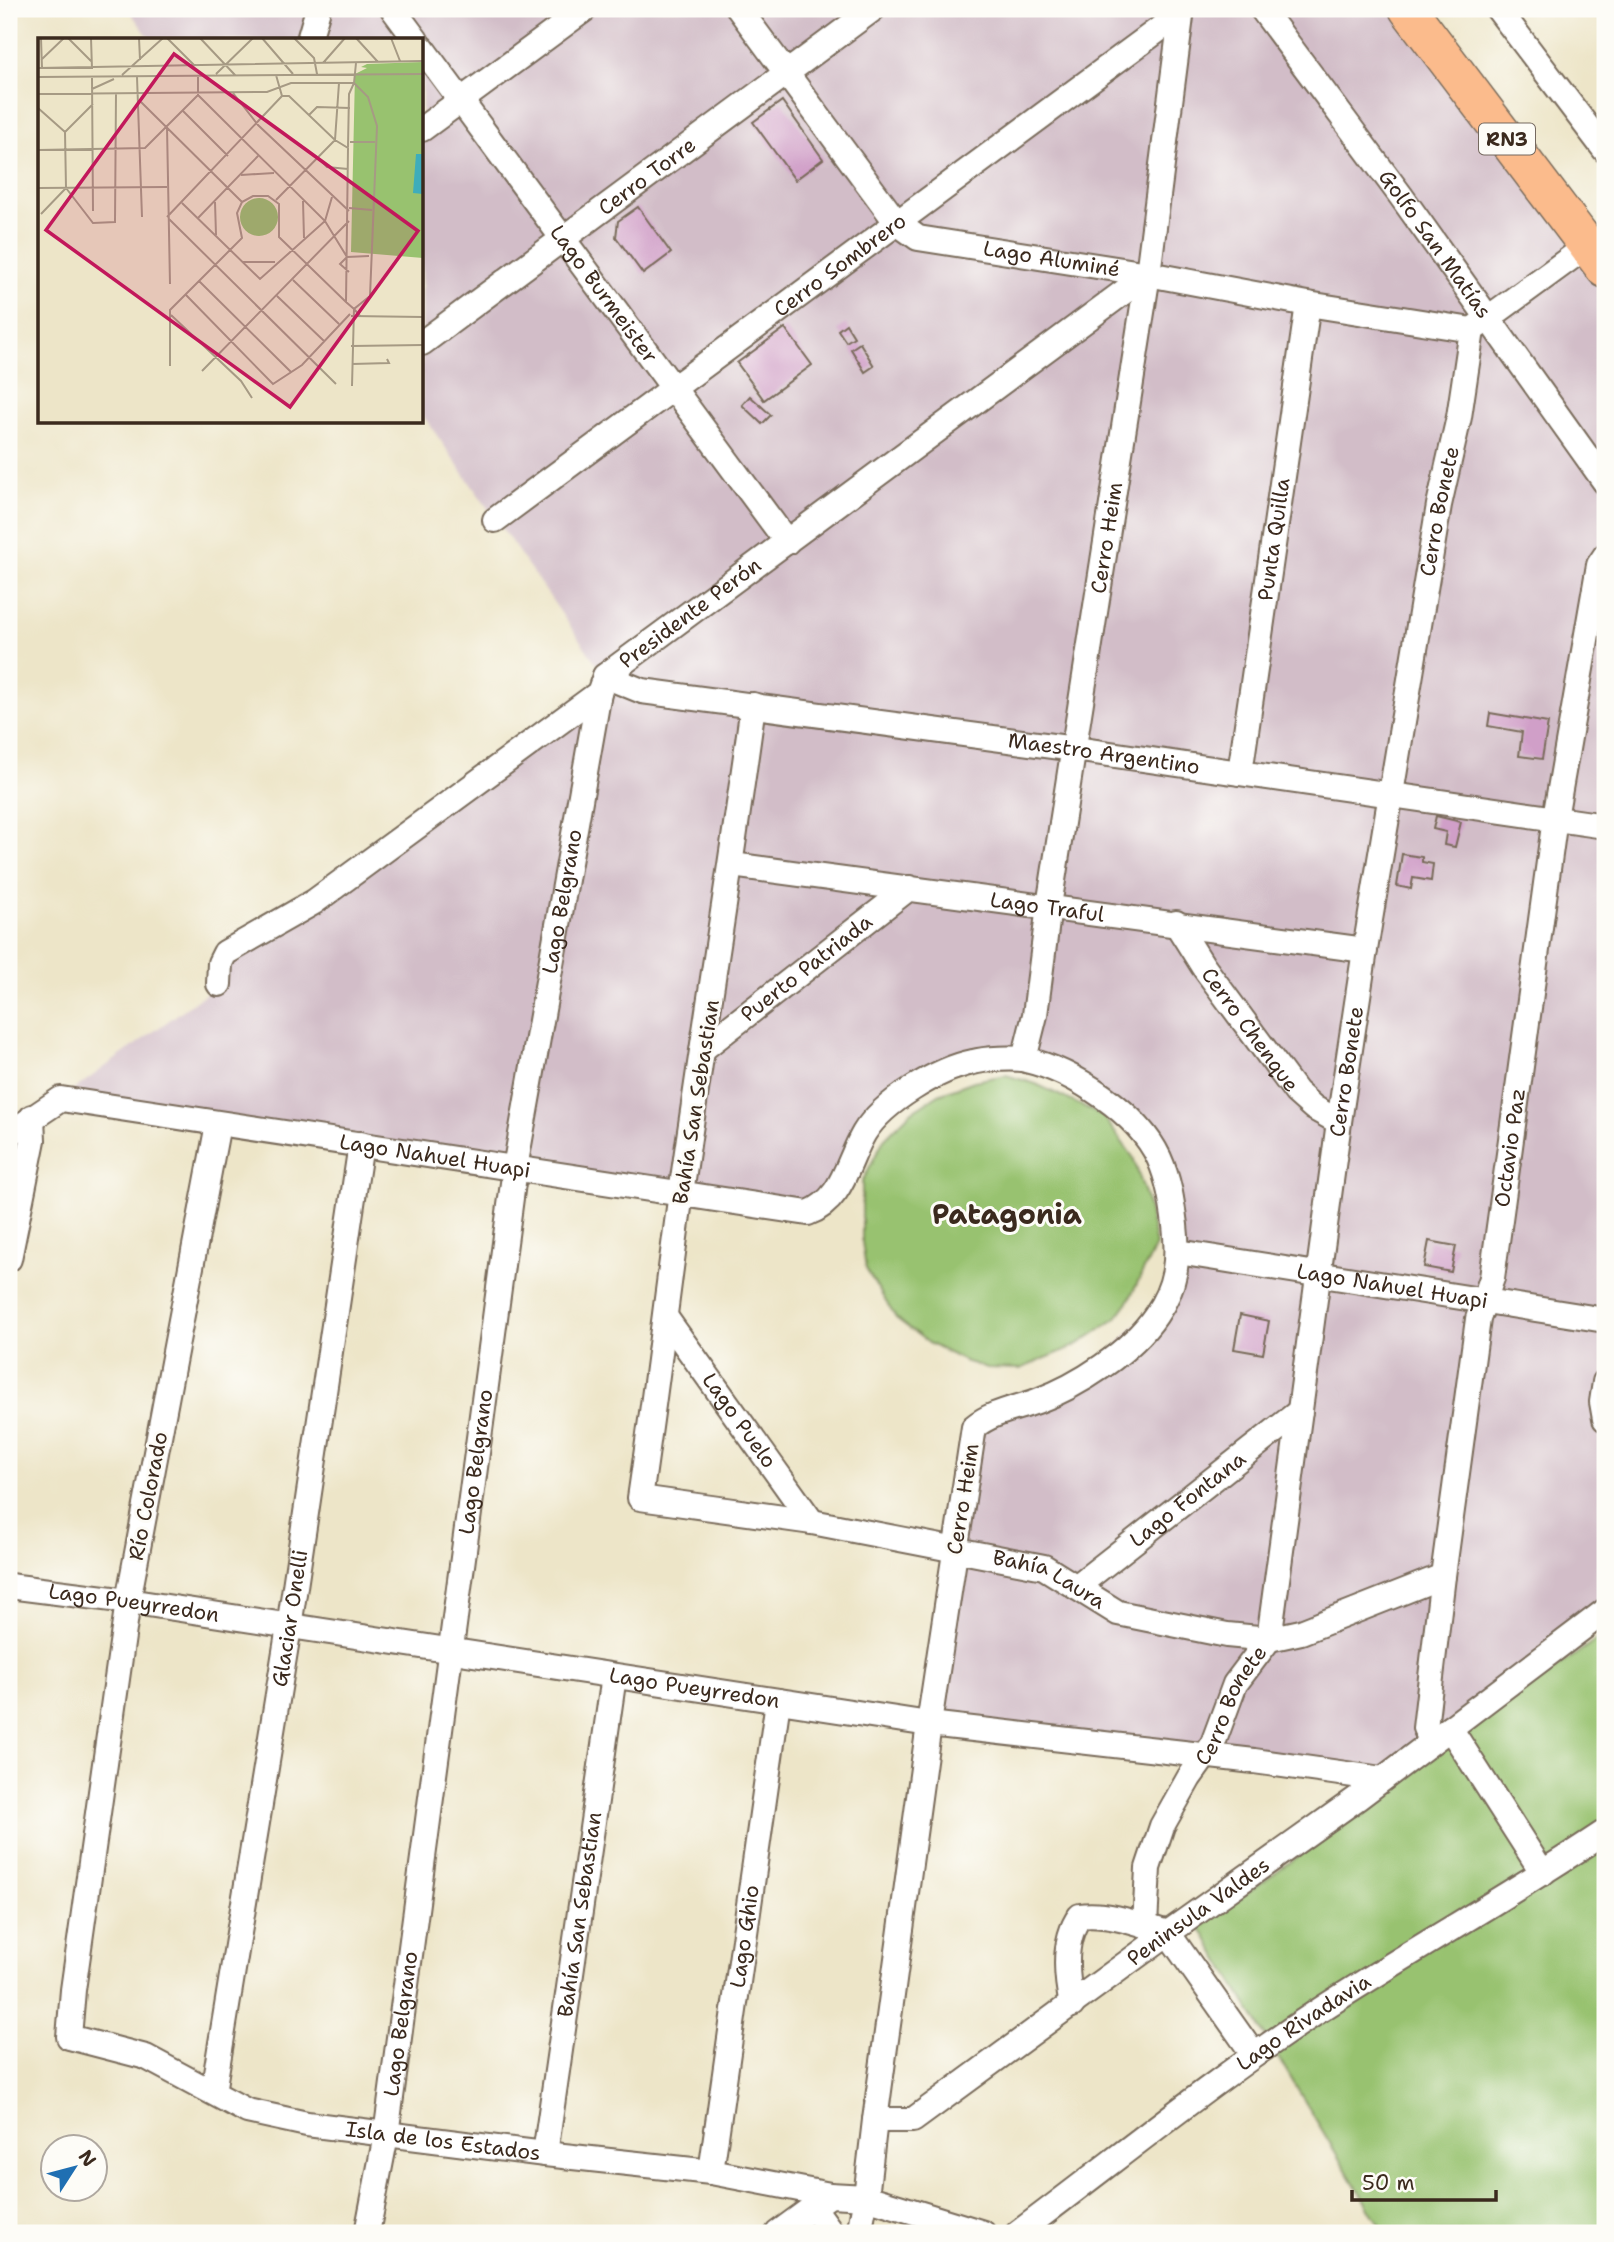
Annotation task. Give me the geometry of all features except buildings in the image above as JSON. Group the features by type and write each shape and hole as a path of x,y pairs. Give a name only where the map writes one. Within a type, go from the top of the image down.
{"highway":[{"name":"RN3","path":"1408,9 1596,258"}],"street":[{"path":"310,38 318,9"},
{"path":"393,9 415,38"},
{"path":"424,128 585,9"},
{"name":"Lago Aluminé","path":"739,9 897,223 918,238 1148,274 1308,304 1480,324"},
{"name":"Cerro Torre","path":"424,342 873,9"},
{"name":"Golfo San Matías","path":"1262,9 1480,324 1605,482"},
{"path":"1498,9 1605,150"},
{"name":"Cerro Sombrero","path":"495,520 1182,11"},
{"name":"Cerro Heim","path":"1024,1059 1035,1015 1049,906 1148,274 1182,11"},
{"name":"Lago Burmeister","path":"424,51 787,542"},
{"path":"1480,324 1596,258"},
{"name":"Presidente Perón","path":"219,984 220,963 225,953 314,902 787,542 1148,274"},
{"name":"Punta Quilla","path":"1240,773 1308,304"},
{"name":"Cerro Bonete","path":"1157,1930 1148,1868 1162,1826 1189,1778 1216,1739 1235,1684 1269,1639 1365,950 1439,505 1480,324"},
{"name":"Octavio Paz","path":"1441,1735 1425,1728 1478,1319 1492,1278 1556,818 1599,565 1605,556"},
{"name":"Maestro Argentino","path":"602,684 1605,826"},
{"name":"Lago Belgrano","path":"367,2233 386,2135 515,1168 602,684"},
{"name":"Bahía San Sebastian","path":"640,1498 681,1194 732,865 753,705"},
{"name":"Lago Traful","path":"732,865 1365,950"},
{"name":"Puerto Patriada","path":"704,1048 909,888"},
{"name":"Cerro Chenque","path":"1176,923 1203,966 1296,1092 1314,1108 1339,1122"},
{"name":"Cerro Heim","path":"808,1213 822,1208 834,1196 865,1132 893,1102 934,1076 973,1062 1024,1059 1073,1078 1104,1098 1139,1128 1158,1157 1171,1189 1178,1252 1173,1285 1156,1315 1134,1342 1088,1376 1040,1400 986,1417 974,1427 929,1724 875,2120"},
{"name":"Lago Nahuel Huapi","path":"32,1117 61,1099 808,1213"},
{"path":"9,1134 32,1117"},
{"path":"9,1259 33,1140 32,1117"},
{"name":"Río Colorado","path":"69,2038 73,1990 128,1601 218,1124"},
{"name":"Glaciar Onelli","path":"213,2092 289,1627 361,1144"},
{"name":"Lago Nahuel Huapi","path":"1178,1252 1605,1320"},
{"name":"Lago Puelo","path":"666,1318 812,1522"},
{"path":"1605,1382 1602,1402 1605,1419"},
{"name":"Lago Fontana","path":"1076,1587 1300,1411"},
{"name":"Bahía Laura","path":"640,1498 812,1522 1044,1566 1118,1613 1227,1635 1269,1639 1301,1632 1443,1576"},
{"name":"Lago Pueyrredon","path":"9,1586 128,1601 929,1724 1254,1761 1382,1779"},
{"name":"Peninsula Valdes","path":"875,2120 913,2120 1072,2005 1157,1930 1382,1779 1605,1611"},
{"name":"Bahía San Sebastian","path":"545,2154 614,1676"},
{"name":"Lago Ghio","path":"711,2172 778,1701"},
{"path":"1441,1735 1543,1873"},
{"name":"Lago Rivadavia","path":"1018,2233 1254,2054 1316,2012 1605,1832"},
{"path":"1072,2005 1067,1964 1073,1925 1080,1916 1094,1914 1157,1930 1254,2054"},
{"name":"Isla de los Estados","path":"69,2038 146,2057 247,2110 307,2124 711,2172 822,2202"},
{"path":"859,2233 875,2120"},
{"path":"778,2233 822,2202 866,2197 983,2233"},
{"path":"822,2202 832,2233"}],"shaded area":[{"path":"128,9 1408,9 1605,269 1605,1616 1382,1779 929,1724 974,1427 1088,1376 1173,1285 1158,1157 1073,1078 973,1061 893,1102 822,1208 61,1099 219,984 220,963 605,676 424,417 424,38 150,38"}],"green space":[{"path":"1006,1075 1036,1084 1103,1116 1133,1157 1146,1197 1156,1245 1129,1300 1115,1319 1077,1345 1020,1369 987,1368 964,1361 930,1344 896,1318 866,1269 862,1242 862,1182 884,1139 911,1112 939,1094 974,1081"},
{"path":"1605,1633 1605,2233 1384,2233 1200,1927"}],"district":[{"name":"Patagonia","path":"1007,1214"}]}
